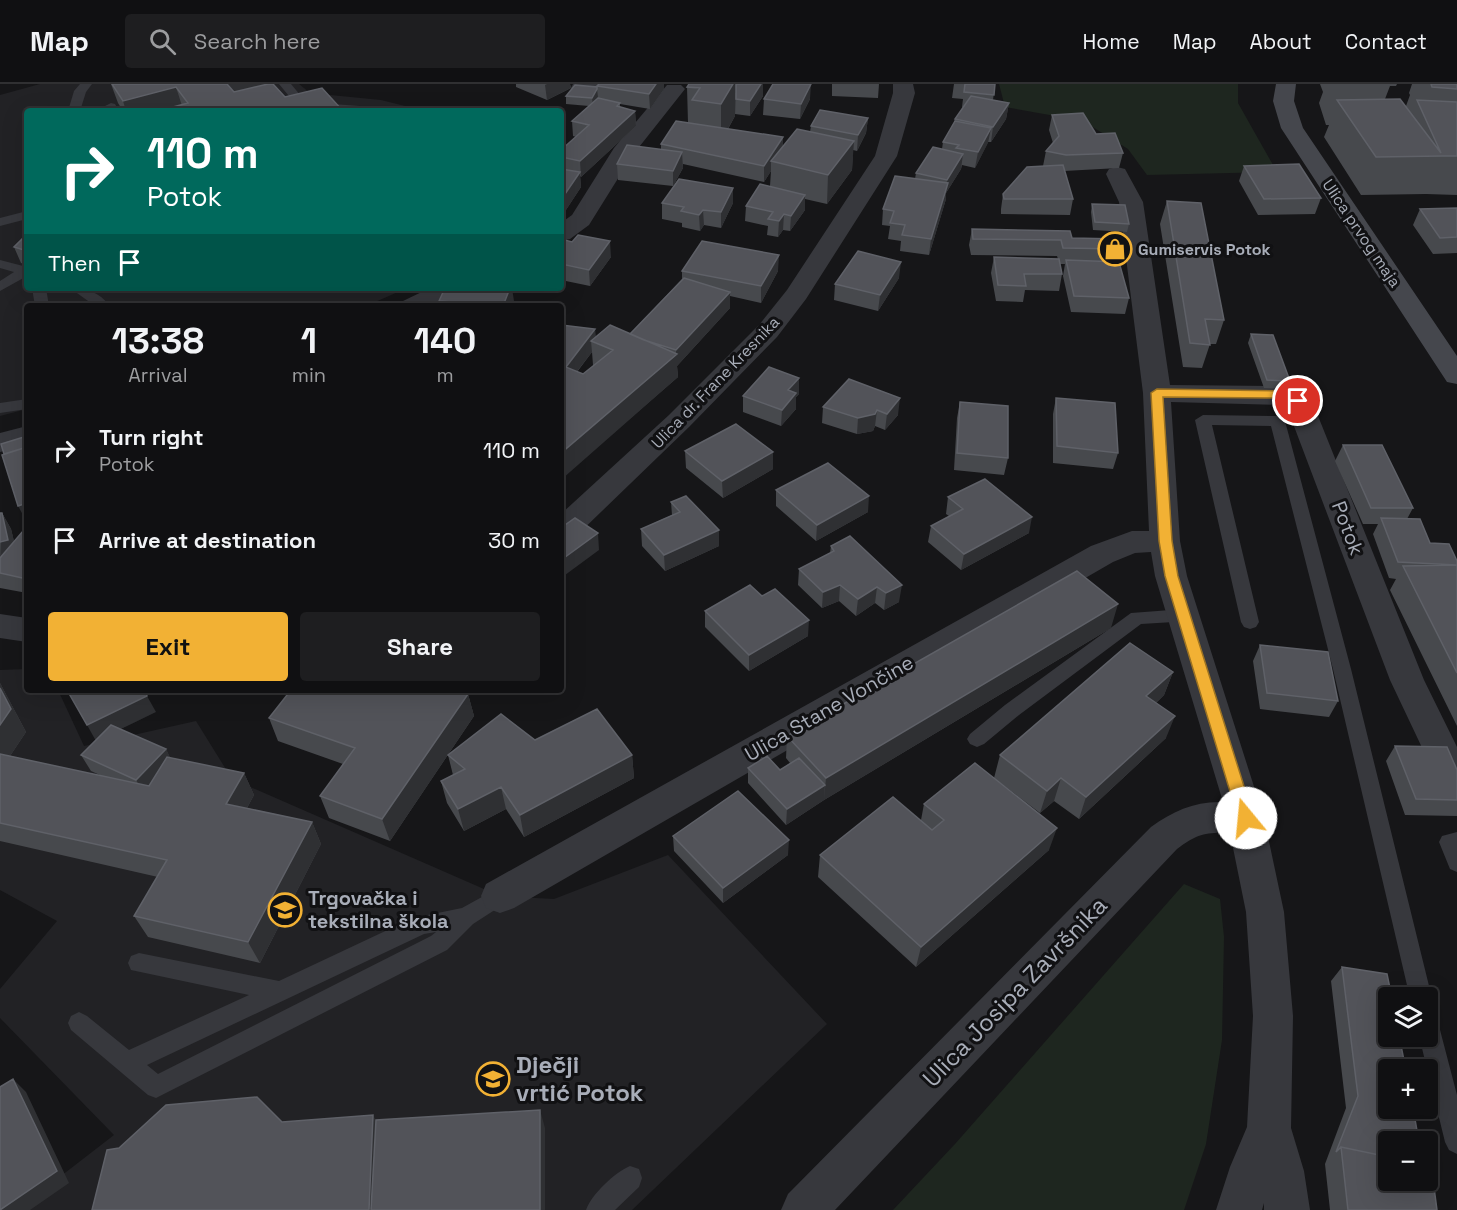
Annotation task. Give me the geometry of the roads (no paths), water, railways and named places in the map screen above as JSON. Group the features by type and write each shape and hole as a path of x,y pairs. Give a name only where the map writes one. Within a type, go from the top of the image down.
{"main road":[{"name":"Ulica prvog maja","path":"1286,84 1282,95 1283,106 1292,128 1457,376"}],"street":[{"name":"Ulica dr. Frane Kresnika","path":"564,529 679,421 768,331 797,294 886,156 904,93 903,84"},
{"path":"564,232 581,220 622,153 674,89"},
{"path":"1118,174 1131,202 1157,393 1166,541 1171,576 1246,818 1265,912 1272,1004 1269,1128 1282,1171 1287,1210"},
{"path":"418,303 444,291"},
{"name":"Potok","path":"1157,393 1282,395 1293,397 1298,401 1407,680 1457,784"},
{"path":"0,443 24,436"},
{"name":"Ulica Stane Vončine","path":"500,896 1102,554 1132,542 1166,541"},
{"path":"0,626 24,630"},
{"name":"Ulica Josipa Završnika","path":"804,1210 1164,838 1179,826 1198,817 1246,818"},
{"path":"1239,1210 1252,1167 1269,1128"}],"lane":[{"path":"75,108 80,91 86,84"},
{"path":"285,84 302,105 338,108"},
{"path":"0,222 24,216"},
{"path":"0,264 24,271"},
{"path":"0,287 24,273"},
{"path":"82,291 99,303"},
{"path":"0,408 24,404"},
{"path":"1250,622 1203,420 1277,421 1342,669 1418,987"},
{"path":"977,739 1012,710 1137,618 1184,616"},
{"path":"1457,841 1449,842 1457,863"},
{"path":"80,1023 156,1087 440,943 466,917 500,896"},
{"path":"127,1063 421,925 466,917"},
{"path":"139,963 280,991"},
{"path":"1433,1047 1457,1142"},
{"path":"598,1210 630,1178"}],"place":[{"name":"Gumiservis Potok","path":"1115,249"},
{"name":"Trgovačka i tekstilna škola","path":"285,910"},
{"name":"Dječji vrtić Potok","path":"493,1079"}]}
